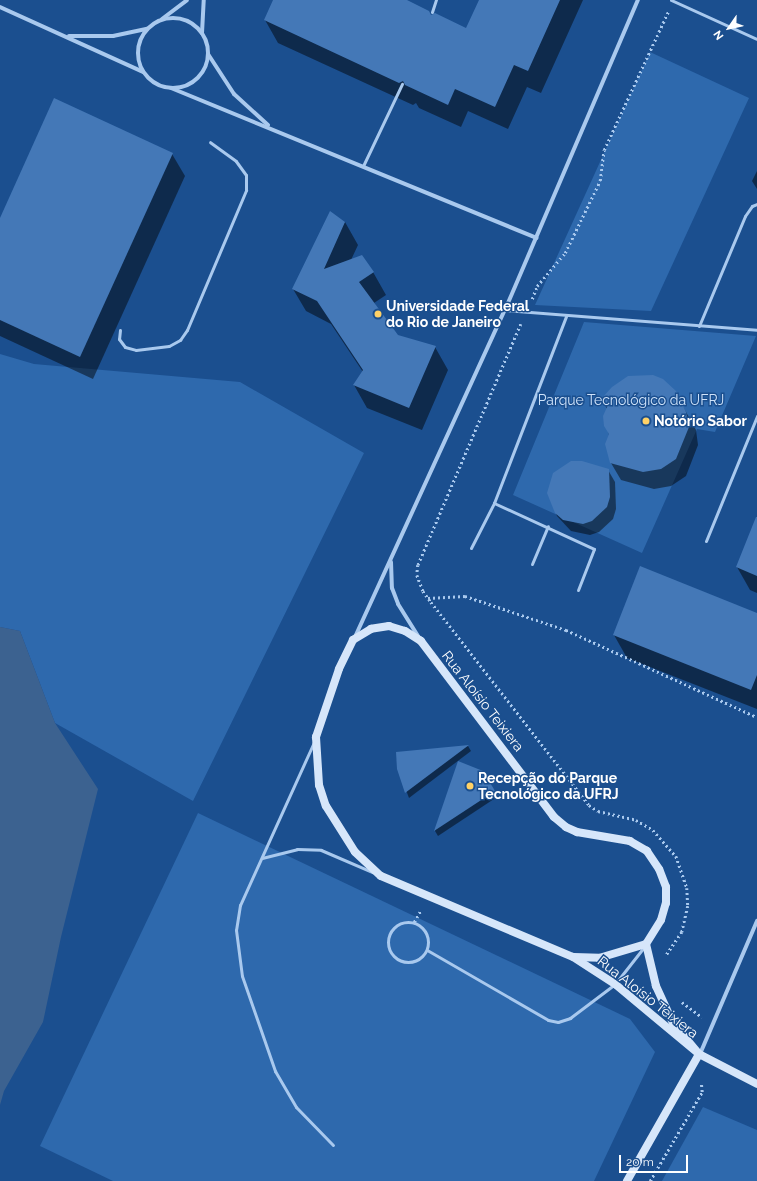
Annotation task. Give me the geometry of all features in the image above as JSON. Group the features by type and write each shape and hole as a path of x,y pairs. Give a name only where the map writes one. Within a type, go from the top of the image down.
{"street":[{"path":"66,36 113,36 148,29 188,0"},
{"path":"204,0 202,33 208,54 234,94 270,127"},
{"path":"353,640 505,310 638,0"},
{"path":"0,7 144,72 160,86 170,88 270,127 536,238"},
{"path":"160,20 172,17 183,19 194,24 202,33"},
{"path":"144,72 138,50 148,29"},
{"path":"170,88 192,82 206,65 208,54"},
{"path":"391,559 392,588 396,598 421,642"},
{"name":"Rua Aloísio Teixiera","path":"389,626 405,631 421,642 554,817 566,827 577,832 630,841 647,851 659,869 666,887 666,903 656,932 646,944 656,986 663,1005 673,1023 699,1054 615,984 573,957 381,876 355,852 326,806 319,785 316,737 339,669 353,640 371,629 389,626"},
{"path":"627,1181 699,1054 757,921"},
{"path":"573,957 599,958 646,944"},
{"path":"699,1054 757,1084"}],"lane":[{"path":"432,12 436,0"},
{"path":"671,0 757,39"},
{"path":"363,166 402,84"},
{"path":"120,330 119,339 125,347 136,350 169,346 180,340 187,330 246,190 246,176 236,161 210,142"},
{"path":"699,326 745,216 752,206 757,204"},
{"path":"505,310 757,330"},
{"path":"471,548 494,503 566,316"},
{"path":"706,541 757,416"},
{"path":"494,503 548,526 594,549 578,590"},
{"path":"532,564 548,526"},
{"path":"316,737 240,905 236,930 242,976 275,1071 296,1107 333,1145"},
{"path":"262,858 297,849 321,850 381,876"},
{"path":"414,922 425,931 428,937 427,950 418,960 412,963 398,961 393,957 387,945 390,932 400,923 414,922"},
{"path":"427,950 548,1020 558,1022 570,1018 615,984 646,944"}],"path":[{"path":"428,598 465,596 566,630 757,717"},
{"path":"650,1181 702,1092 699,1054"}],"green space":[{"path":"650,52 749,98 651,311 535,305"},
{"name":"Parque Tecnológico da UFRJ","path":"584,322 756,336 715,432 697,429 642,553 513,495"},
{"path":"0,354 34,364 240,382 364,453 193,801 55,723 20,631 0,627"},
{"path":"198,813 630,1019 655,1052 594,1181 113,1181 40,1146"},
{"path":"703,1107 757,1130 757,1181 662,1181"}],"shaded area":[{"path":"0,627 20,631 55,723 98,789 61,937 43,1022 4,1091 0,1105"}],"building":[{"path":"273,0 407,0 429,11 431,15 435,13 466,28 479,0 560,0 528,71 514,65 495,107 455,89 448,105 405,85 403,81 399,83 264,20"},
{"path":"54,98 173,153 80,357 0,320 0,218"},
{"path":"330,211 345,222 324,269 362,255 374,272 359,282 398,335 436,346 409,408 353,385 363,370 317,301 292,289"},
{"name":"Notório Sabor","path":"653,375 663,379 676,391 686,412 689,427 676,459 661,469 643,472 610,463 605,444 609,434 604,426 603,416 607,407 601,399 612,387 628,376"},
{"path":"571,461 582,461 609,469 610,497 607,507 592,521 583,524 563,520 555,513 547,493 553,473"},
{"path":"757,517 757,576 736,567"},
{"path":"640,566 757,613 757,675 751,690 613,635"},
{"path":"469,745 405,793 397,769 396,752"},
{"path":"458,761 483,771 495,791 434,831"}],"place":[{"name":"Universidade Federal do Rio de Janeiro","path":"378,314"},
{"name":"Notório Sabor","path":"646,421"},
{"name":"Recepção do Parque Tecnológico da UFRJ","path":"470,786"}]}
